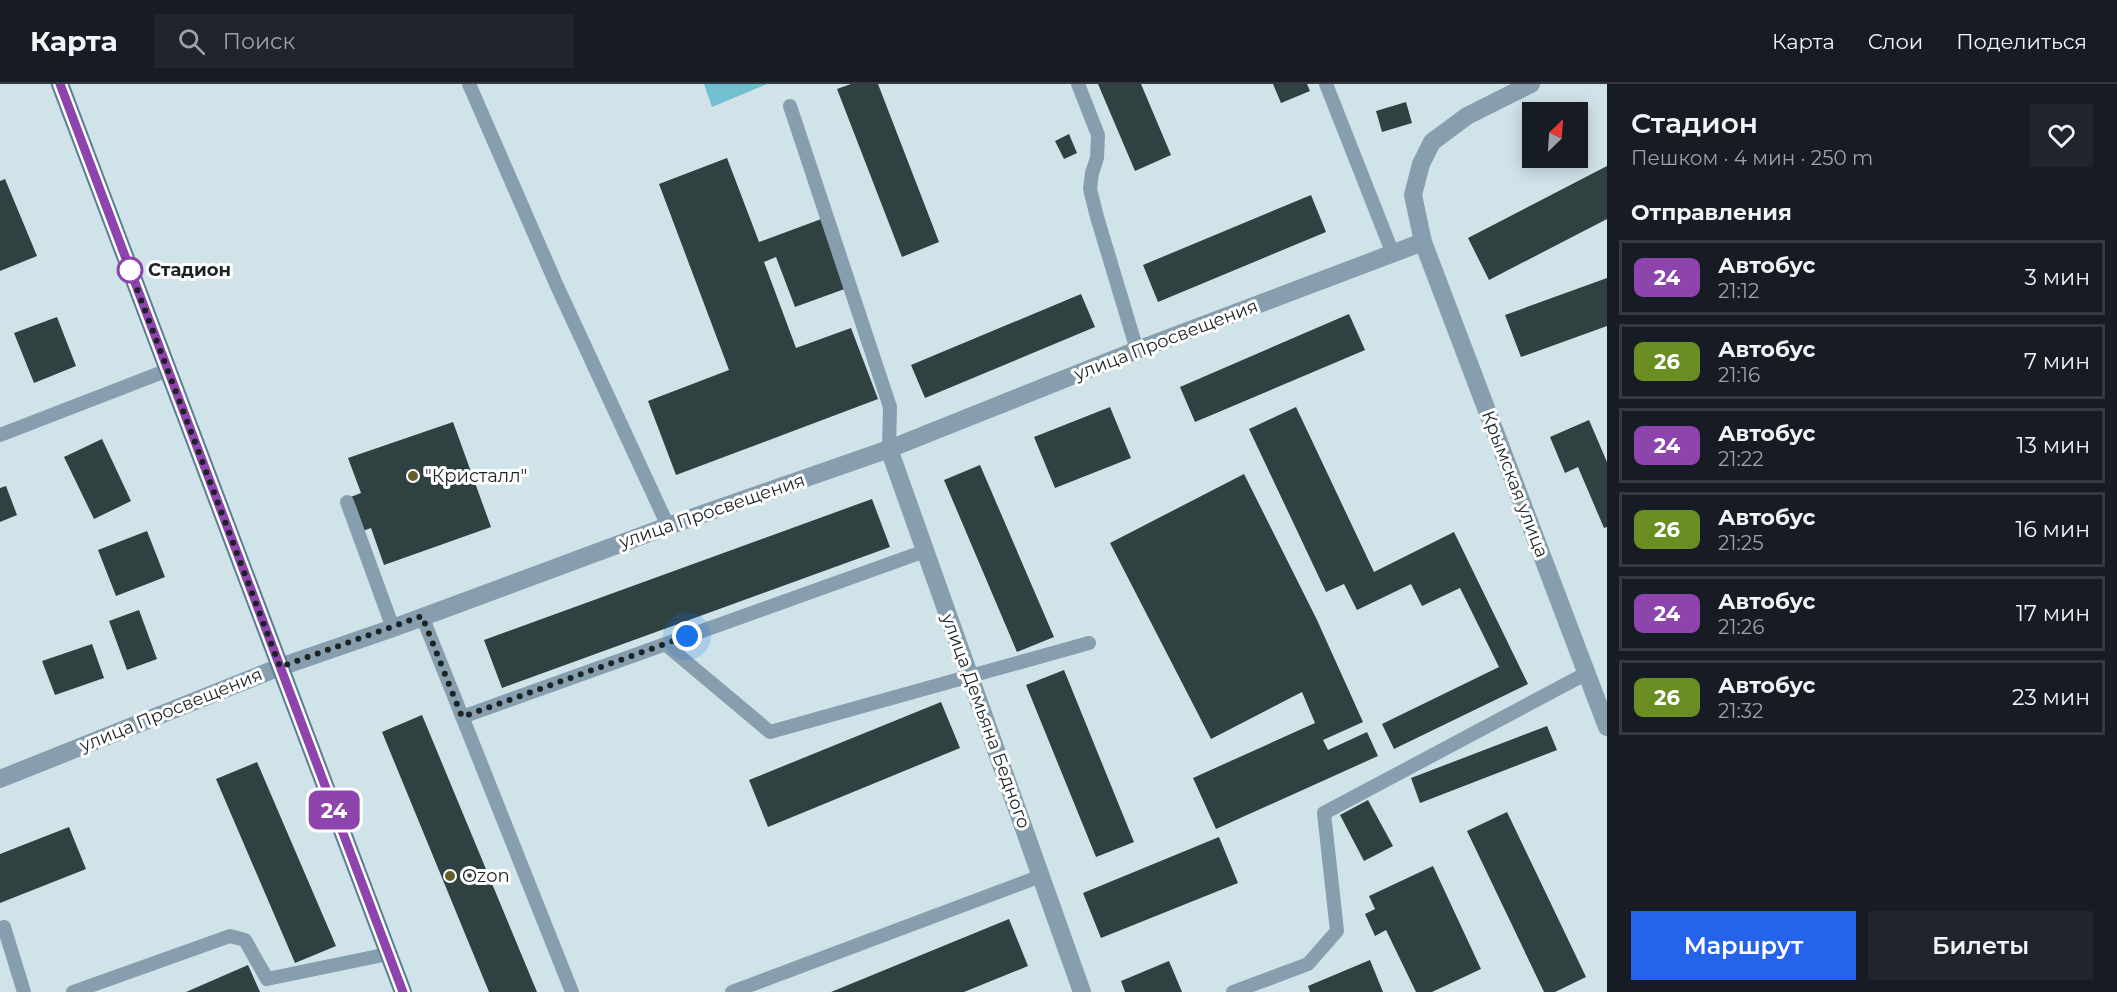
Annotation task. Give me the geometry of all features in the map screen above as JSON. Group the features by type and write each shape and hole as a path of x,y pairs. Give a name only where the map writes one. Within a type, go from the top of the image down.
{"street":[{"path":"60,84 403,992"},
{"name":"Крымская улица","path":"1519,87 1467,116 1432,142 1421,164 1413,195 1423,242 1607,727"},
{"name":"улица Просвещения","path":"0,779 280,667 393,628 668,526 889,449 1137,350 1423,242"},
{"name":"улица Демьяна Бедного","path":"889,449 1082,992"}],"lane":[{"path":"469,84 557,286 668,526"},
{"path":"1078,84 1098,135 1097,158 1090,189 1137,350"},
{"path":"1326,84 1393,254"},
{"path":"790,106 890,407 889,449"},
{"path":"0,435 168,370"},
{"path":"347,502 393,628"},
{"path":"462,717 925,551"},
{"path":"422,616 572,992"},
{"path":"665,644 770,732 1089,643"},
{"path":"1233,992 1308,964 1336,931 1324,813 1587,673"},
{"path":"732,992 1041,876"},
{"path":"0,929 4,927 24,992"},
{"path":"73,992 230,936 245,940 267,979 388,954"}],"shaded area":[{"path":"704,84 767,84 712,107"}],"building":[{"path":"851,84 878,84 939,242 902,257 837,89"},
{"path":"1098,84 1141,84 1171,155 1135,171"},
{"path":"1273,84 1307,84 1310,91 1281,103"},
{"path":"1406,102 1412,123 1382,132 1376,111"},
{"path":"1069,134 1077,153 1064,159 1055,141"},
{"path":"727,158 759,242 824,218 850,287 795,307 776,257 764,262 796,348 851,328 878,399 676,475 648,401 729,370 659,184"},
{"path":"1607,166 1607,219 1489,280 1468,238"},
{"path":"5,179 37,256 0,271 0,181"},
{"path":"1311,195 1326,232 1158,302 1143,265"},
{"path":"1607,278 1607,326 1521,357 1505,315"},
{"path":"1081,294 1095,327 925,398 911,365"},
{"path":"1349,314 1365,350 1195,422 1180,387"},
{"path":"57,317 76,366 34,383 14,333"},
{"path":"1110,407 1131,458 1055,488 1034,437"},
{"path":"1296,407 1374,572 1454,532 1528,684 1394,749 1382,724 1499,667 1460,588 1422,606 1411,584 1357,610 1344,584 1326,592 1249,429"},
{"path":"1589,420 1607,462 1607,527 1604,528 1578,467 1565,473 1550,437"},
{"name":"\"Кристалл\"","path":"453,422 491,527 384,565 371,528 360,532 348,498 361,493 348,458"},
{"path":"102,439 131,501 94,519 64,457"},
{"path":"980,465 1054,637 1017,652 944,480"},
{"path":"1244,474 1317,620 1363,722 1323,740 1328,750 1367,732 1378,756 1216,829 1193,778 1315,723 1302,692 1211,739 1110,543"},
{"path":"6,486 17,515 0,522 0,488"},
{"path":"872,499 890,547 502,688 484,640"},
{"path":"147,531 165,577 116,596 98,550"},
{"path":"139,610 157,659 127,670 109,621"},
{"path":"92,644 104,678 55,695 42,661"},
{"path":"1064,670 1134,842 1096,857 1026,685"},
{"path":"941,702 960,748 768,827 749,780"},
{"path":"422,715 537,992 489,992 382,732"},
{"path":"1547,726 1557,750 1420,803 1411,778"},
{"path":"257,762 336,946 295,963 216,779"},
{"path":"1368,800 1393,846 1364,861 1340,815"},
{"path":"1507,812 1586,977 1555,992 1544,992 1467,831"},
{"path":"69,827 86,869 0,903 0,854"},
{"path":"1219,837 1238,883 1101,938 1083,893"},
{"path":"1433,866 1481,969 1432,992 1416,992 1386,930 1375,936 1365,914 1375,909 1369,896"},
{"path":"1009,919 1028,966 964,992 831,992"},
{"path":"1370,960 1383,992 1310,992 1308,986"},
{"path":"1169,961 1182,992 1125,992 1121,981"},
{"path":"248,965 260,992 186,992"}],"bus line":[{"name":"24","path":"60,84 403,992"}],"place":[{"name":"Стадион","path":"130,270"},
{"name":"\"Кристалл\"","path":"413,476"},
{"name":"Ozon","path":"450,876"}],"route":[{"path":"130,270 126,260 280,667 422,616 462,717 687,636"}]}
